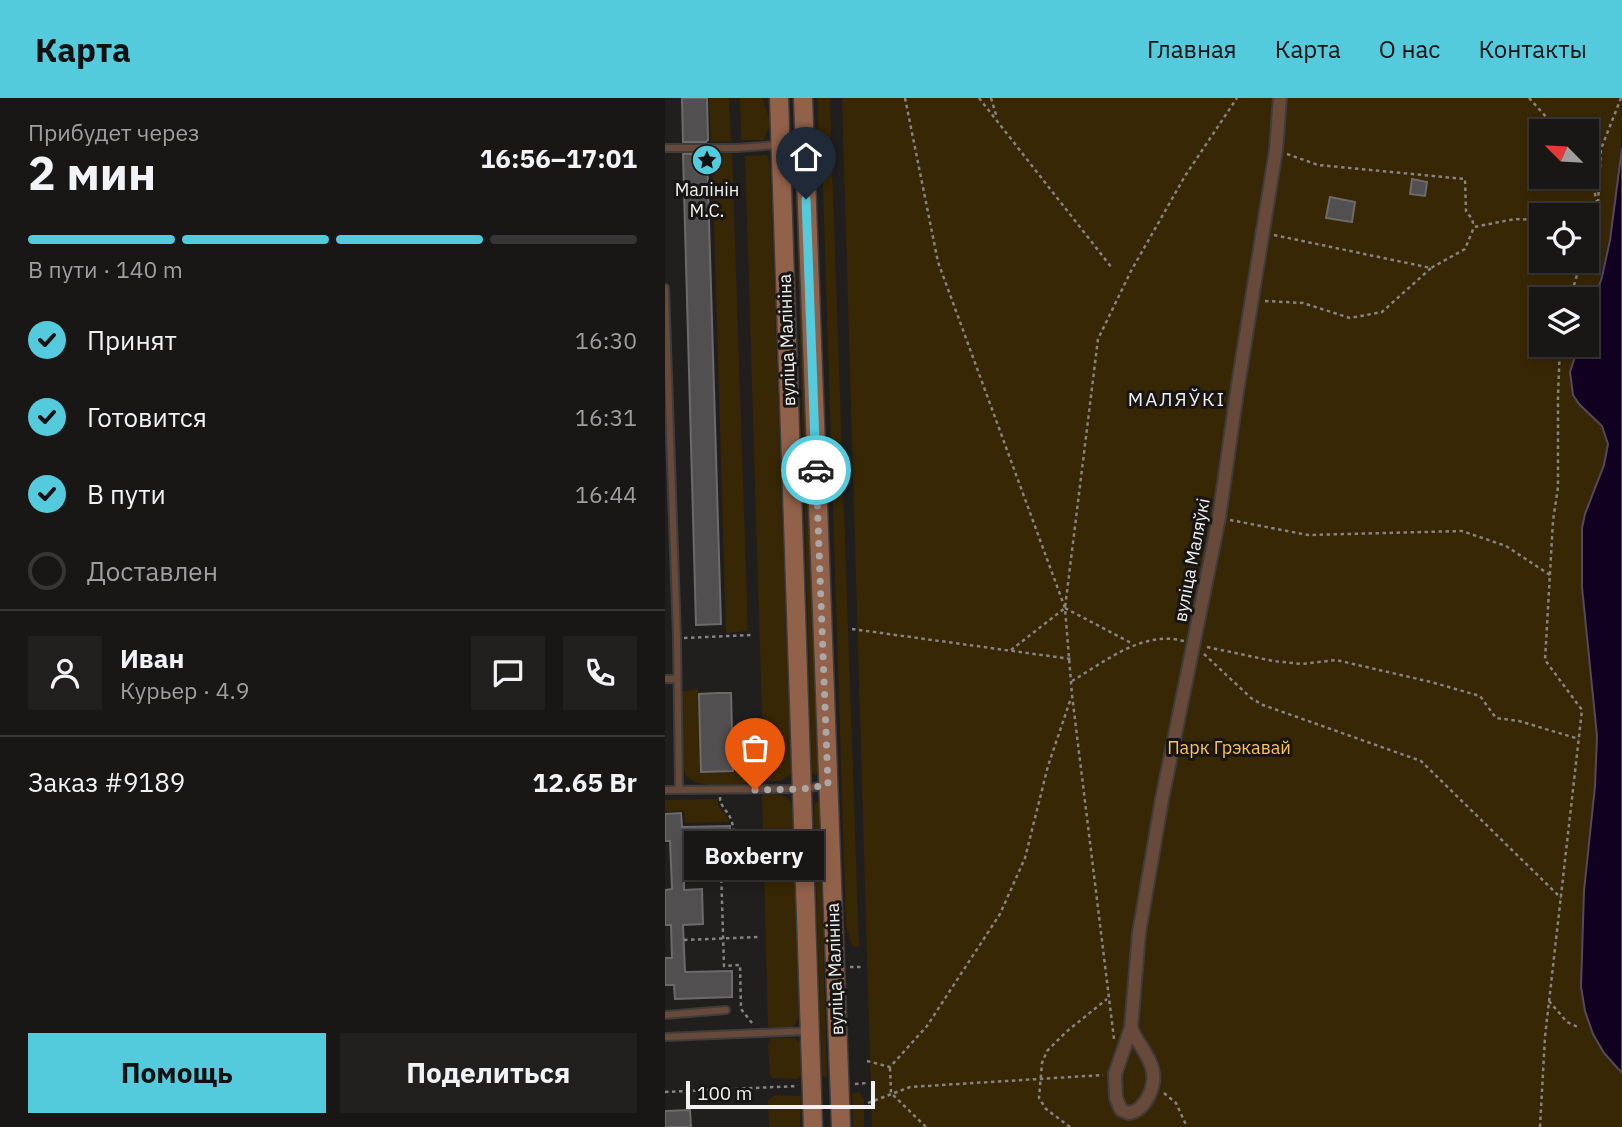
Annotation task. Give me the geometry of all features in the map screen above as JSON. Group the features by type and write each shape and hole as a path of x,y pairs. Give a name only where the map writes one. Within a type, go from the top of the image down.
{"main road":[{"name":"вуліца Малініна","path":"779,98 813,1127"},
{"name":"вуліца Малініна","path":"803,98 841,1127"}],"street":[{"name":"вуліца Маляўкі","path":"1152,1082 1143,1105 1129,1114 1121,1110 1116,1098 1115,1074 1131,1028 1139,933 1152,855 1220,518 1276,150 1280,98"},
{"path":"1131,1028 1152,1068 1152,1082"}],"lane":[{"path":"665,148 737,148 804,143"},
{"path":"665,288 677,638 679,790"},
{"path":"665,618 676,618"},
{"path":"665,679 677,679"},
{"path":"665,790 802,789 828,785"},
{"path":"665,1015 726,1010"},
{"path":"665,1037 811,1031"}],"path":[{"path":"905,98 938,262 1065,608 1072,695 1108,998 1114,1038 1123,1049"},
{"path":"979,98 1112,268"},
{"path":"991,98 998,122"},
{"path":"1011,650 1065,608 1098,339 1131,271 1185,176 1237,98"},
{"path":"1529,98 1548,119"},
{"path":"1598,203 1601,149 1621,98"},
{"path":"1252,300 1303,303 1350,318 1382,312 1431,268 1465,248 1474,227 1466,211 1465,179 1318,165 1276,150"},
{"path":"1474,227 1515,219 1529,220"},
{"path":"1264,233 1431,268"},
{"path":"1540,1127 1549,1001 1582,710 1545,660 1553,521 1558,486 1560,357"},
{"path":"1220,518 1308,535 1462,531 1506,546 1550,575"},
{"path":"1065,608 1134,644"},
{"path":"852,629 1071,659"},
{"path":"677,638 751,635"},
{"path":"1072,682 1134,644 1169,637 1273,661 1302,664 1336,660 1431,682 1480,696 1496,718 1519,721 1579,739"},
{"path":"1194,644 1251,698 1263,705 1421,761 1561,898"},
{"path":"926,1127 891,1093 890,1067 927,1026 1000,914 1025,858 1048,766 1072,695"},
{"path":"720,797 720,804 732,824 733,853 730,863 721,868 724,966 740,965 741,1009 761,1032"},
{"path":"684,878 758,873"},
{"path":"684,940 759,937"},
{"path":"1070,1127 1046,1109 1039,1098 1039,1080 1047,1051 1085,1015 1108,998"},
{"path":"1549,1001 1567,1022 1580,1028"},
{"path":"867,1061 890,1067"},
{"path":"868,1102 910,1087 1115,1074"},
{"path":"1152,1082 1176,1103 1187,1127"},
{"path":"851,1084 867,1083"},
{"path":"665,1092 798,1086"}],"green space":[{"path":"709,98 729,98 731,141 711,142"},
{"path":"740,98 762,98 771,123 764,140 741,140"},
{"path":"818,98 830,98 831,137 826,140 820,138 818,133"},
{"name":"Парк Грэкавай","path":"842,98 1622,98 1617,183 1609,239 1597,287 1529,287 1529,357 1574,357 1579,404 1602,426 1608,444 1604,465 1582,528 1582,587 1597,736 1595,786 1584,891 1581,987 1585,1011 1604,1053 1622,1073 1622,1127 872,1127"},
{"path":"732,153 748,631 726,633 712,154"},
{"path":"767,155 770,164 791,774 781,781 764,781 745,156"},
{"path":"822,156 832,164 859,946 855,948 846,925"},
{"path":"795,160 800,163 816,775 812,773"},
{"path":"698,688 700,773 736,772 739,758 749,761 747,784 715,786 699,783 686,776 682,764 680,696 682,692"},
{"path":"762,795 785,796 793,808 799,1014 793,1027 781,1031 768,1029"},
{"path":"718,799 718,806 729,822 685,823 684,811 665,812 665,800"},
{"path":"817,802 827,1077 822,1076 814,804"},
{"path":"771,1038 794,1038 800,1042 801,1075 797,1079 772,1078 770,1075 768,1045"},
{"path":"859,1092 864,1099 864,1127 853,1127 852,1094"},
{"path":"776,1095 801,1096 800,1127 769,1127 768,1100"}],"shaded area":[{"path":"1622,148 1622,1073 1604,1053 1593,1034 1581,987 1584,891 1595,786 1597,736 1582,587 1582,528 1604,465 1608,444 1602,426 1573,395 1570,372 1575,357 1599,357 1599,287 1610,240"}],"building":[{"path":"682,98 707,98 706,142 683,142"},
{"path":"683,154 707,154 721,624 696,625"},
{"path":"1412,179 1427,182 1425,196 1410,194"},
{"path":"1330,197 1355,202 1352,222 1326,218"},
{"path":"731,693 733,771 701,772 699,694"},
{"path":"681,813 682,827 730,826 730,853 684,854 684,890 702,889 703,924 683,925 685,972 732,971 732,997 675,999 674,985 665,985 665,958 672,958 671,925 665,925 665,890 672,889 670,841 665,841 665,814"},
{"path":"690,1110 691,1127 665,1127 665,1111"}],"way so far":[{"path":"755,790 802,789 828,785 816,470"}],"place":[{"name":"Малінін М.С.","path":"707,160"},
{"name":"Boxberry","path":"755,790"}],"district":[{"name":"МАЛЯЎКІ","path":"1177,399"}],"route":[{"path":"806,199 816,470"}]}
